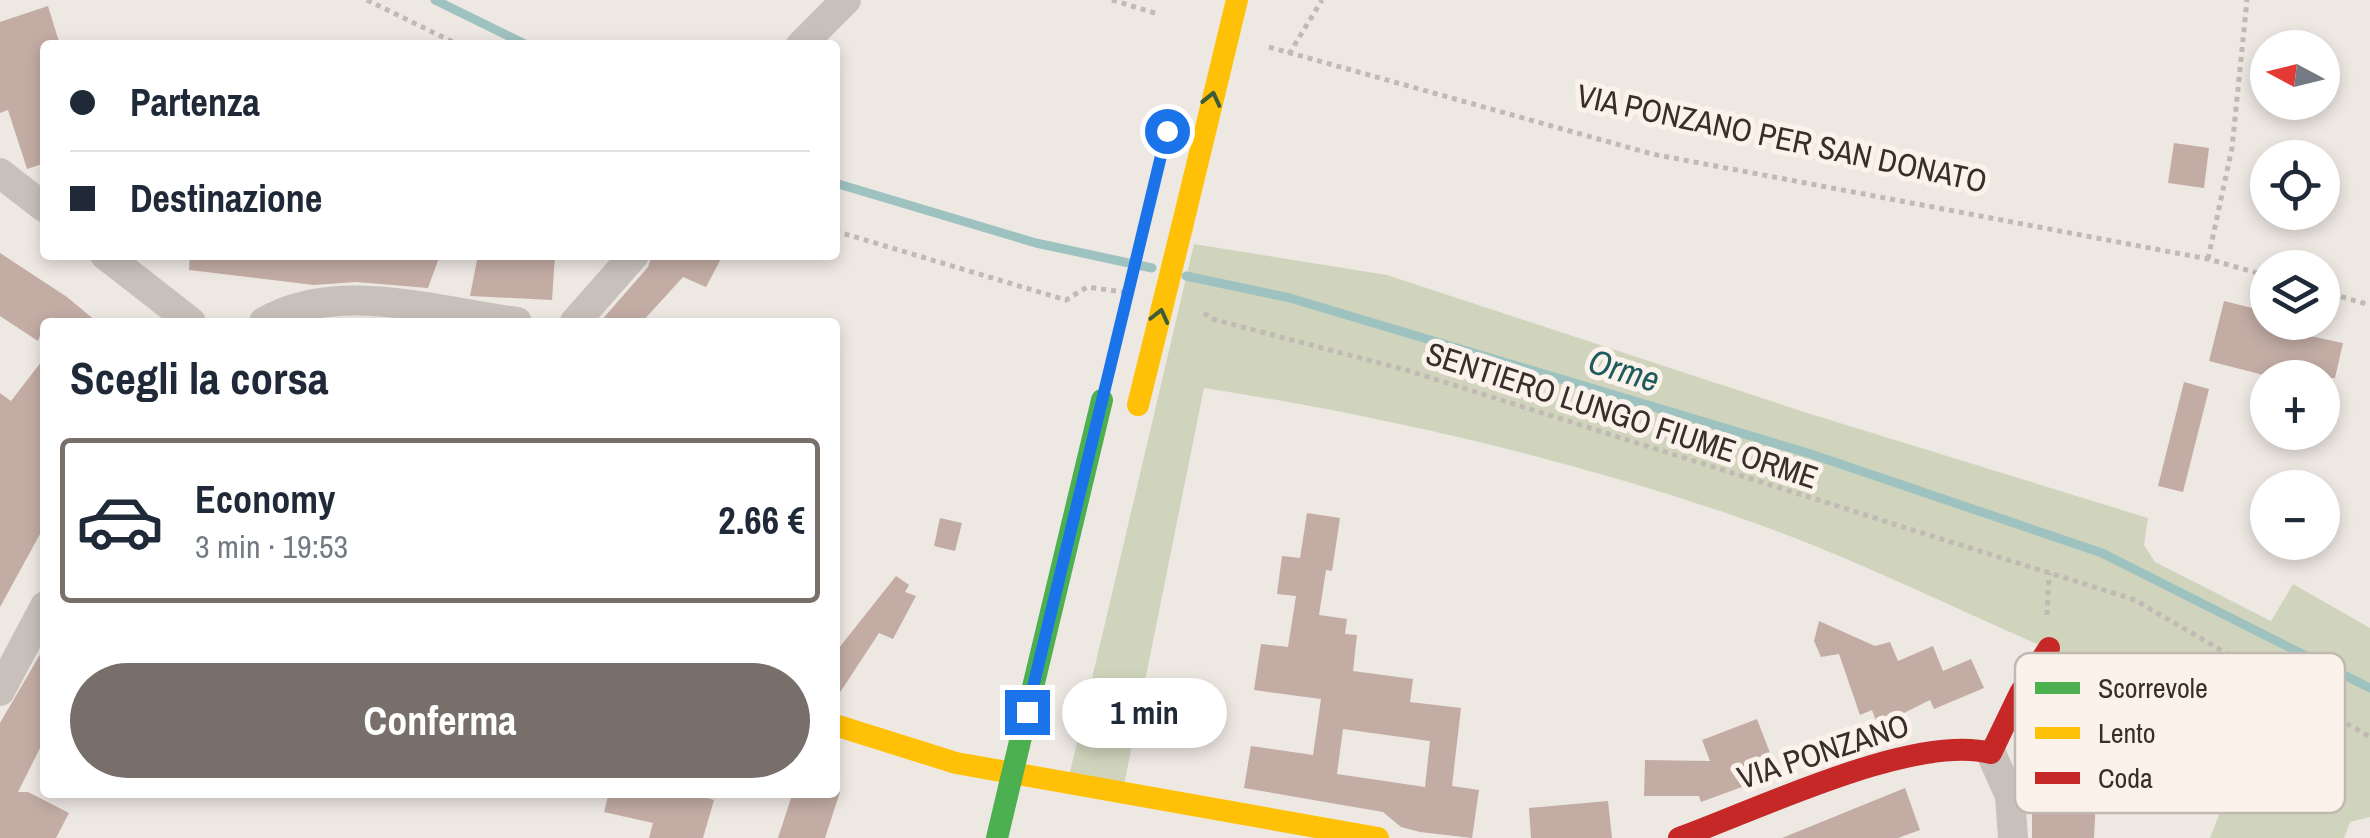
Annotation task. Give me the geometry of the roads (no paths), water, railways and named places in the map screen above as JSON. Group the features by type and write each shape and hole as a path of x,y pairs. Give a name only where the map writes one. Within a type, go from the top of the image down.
{"main road":[{"path":"1136,415 1236,0"},
{"path":"997,838 1104,390"},
{"path":"2046,653 2049,648"},
{"path":"1992,753 2015,704"},
{"path":"840,727 956,763 1378,838"},
{"name":"VIA PONZANO","path":"1678,838 1894,759 1964,746 1992,753"},
{"path":"1043,802 1056,748"}],"street":[{"path":"806,40 846,0"},
{"path":"0,173 40,204"},
{"path":"111,260 186,318"},
{"path":"579,318 630,260"},
{"path":"273,318 306,303 346,299 487,318"},
{"path":"0,692 40,616"},
{"path":"1992,753 2010,796 2012,838"}],"waterway":[{"name":"Orme","path":"435,0 517,40"},
{"name":"Orme","path":"840,184 1036,243 1152,268"},
{"name":"Orme","path":"1186,276 1290,298 1811,454 2102,553 2301,653"},
{"name":"Orme","path":"2345,675 2370,688"}]}
